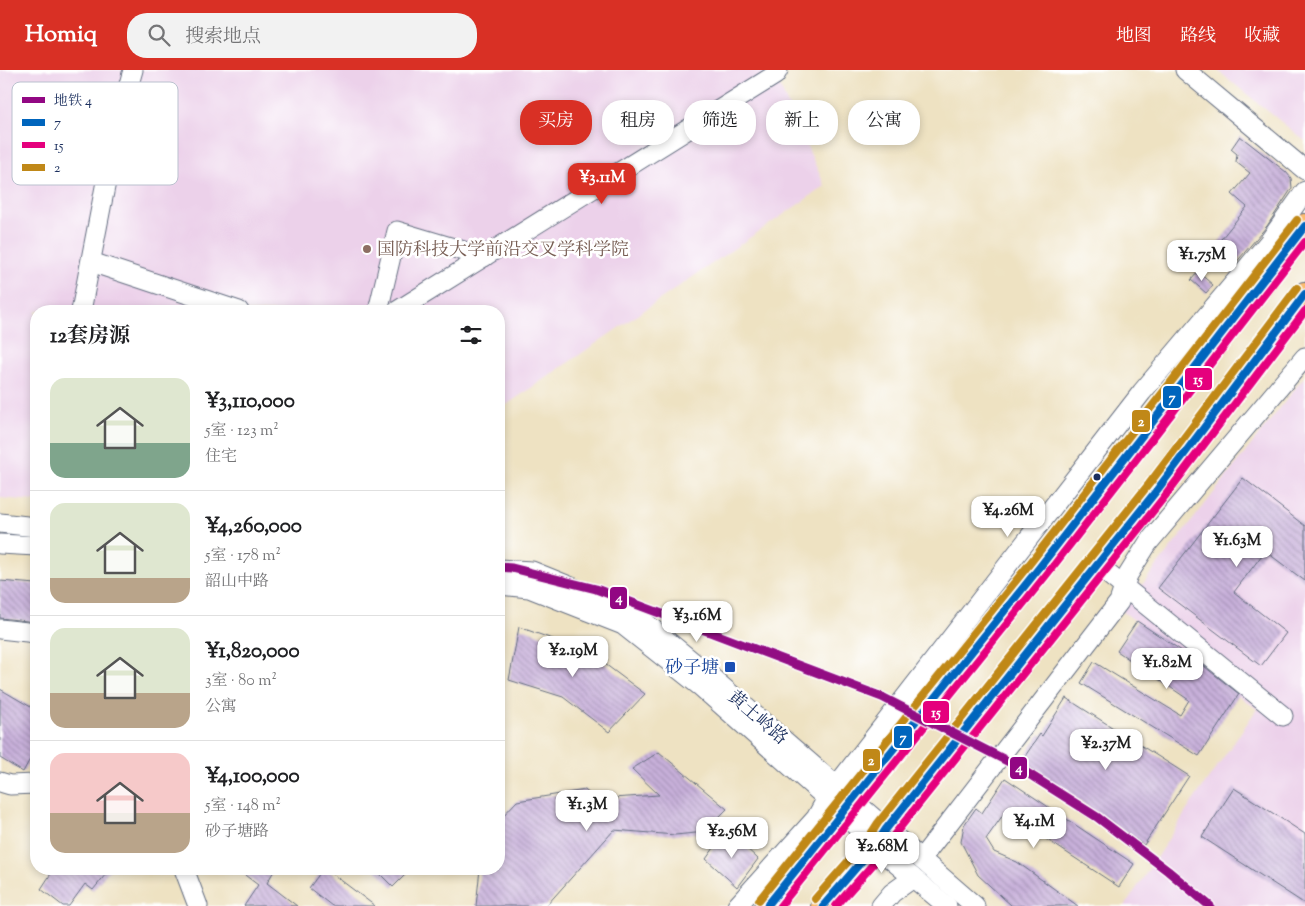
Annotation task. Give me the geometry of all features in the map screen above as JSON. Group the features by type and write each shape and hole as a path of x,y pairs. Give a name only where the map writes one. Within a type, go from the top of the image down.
{"main road":[{"path":"767,906 840,799 1121,466 1305,226"},
{"path":"823,906 881,837 1097,565 1305,294"}],"street":[{"path":"407,305 775,76 778,70"},
{"path":"1185,70 1305,170"},
{"path":"82,305 106,185"},
{"path":"738,906 816,818 840,799 1142,392 1268,243 1305,191"},
{"path":"379,305 397,231 484,257"},
{"path":"91,262 221,305"},
{"path":"921,859 1119,602 1128,576 1148,543 1305,357"},
{"path":"0,523 30,526"},
{"path":"0,544 30,546"},
{"path":"1097,565 1283,716"},
{"name":"黄土岭路","path":"505,569 532,572 631,611 704,670 840,799"},
{"name":"黄土岭路","path":"505,586 528,588 623,625 840,799"},
{"path":"0,629 30,633"},
{"path":"0,782 10,785 30,784"},
{"path":"840,799 881,837 913,878 947,906"},
{"path":"881,837 921,859 975,906"},
{"path":"186,875 198,906"},
{"path":"882,906 892,893 913,878"}],"shaded area":[{"name":"国防科技大学前沿交叉学科学院","path":"0,70 778,70 775,76 786,100 766,100 766,145 806,145 825,186 505,406 505,305 30,305 30,500 0,498"},
{"path":"1217,70 1305,70 1305,141"},
{"path":"1305,376 1305,906 1125,906 1191,804 1257,709 1123,612 1132,579 1142,585"}],"building":[{"path":"1240,136 1286,172 1291,178 1292,188 1267,226 1234,265 1213,249 1247,207 1232,194 1250,173 1236,162 1237,154 1231,149"},
{"path":"1198,272 1213,285 1206,293 1191,280"},
{"path":"1243,478 1305,526 1305,581 1265,551 1234,592 1286,633 1261,666 1158,588"},
{"path":"0,581 30,584 30,621 0,618"},
{"path":"1137,621 1200,663 1239,694 1199,756 1081,683 1094,662 1180,715 1189,700 1117,651"},
{"path":"519,627 589,652 645,694 609,732 563,697 509,680"},
{"path":"0,689 30,706 30,759 23,772 0,758"},
{"path":"1066,698 1189,776 1144,845 1021,762 1040,734 1042,736"},
{"path":"659,752 727,809 716,820 726,830 675,835 614,830 546,906 476,906 479,875 505,875 505,814 517,801 585,790 609,811 612,798 659,795 632,769"},
{"path":"1005,778 1134,864 1119,887 1005,812 986,839 994,852 1017,862 1078,906 1012,906 978,875 961,842 964,825 976,808 982,813"},
{"path":"1234,788 1305,834 1305,904 1202,837"},
{"path":"727,830 758,859 737,887 706,859"},
{"path":"50,875 105,875 93,890 85,884 69,906 63,906 41,889"},
{"path":"245,875 272,875 267,883 297,906 244,906 258,885"},
{"path":"319,875 334,875 375,906 332,906 309,888"},
{"path":"381,875 405,875 393,887"}],"metro line":[{"name":"4","path":"505,567 596,589 882,697 1013,764 1097,817 1168,871 1210,906"}],"transit line":[{"name":"2","path":"759,900 1031,562 1297,220"},
{"name":"7","path":"767,906 1039,568 1305,226"},
{"name":"15","path":"780,906 1047,574 1305,242"},
{"name":"2","path":"815,899 867,840 878,823 1149,484 1297,288"},
{"name":"7","path":"823,906 875,846 886,829 1157,490 1305,294"},
{"name":"15","path":"836,906 883,853 894,835 1165,496 1305,311"}],"place":[{"name":"国防科技大学前沿交叉学科学院","path":"367,249"},
{"name":"砂子塘","path":"730,667"}]}
